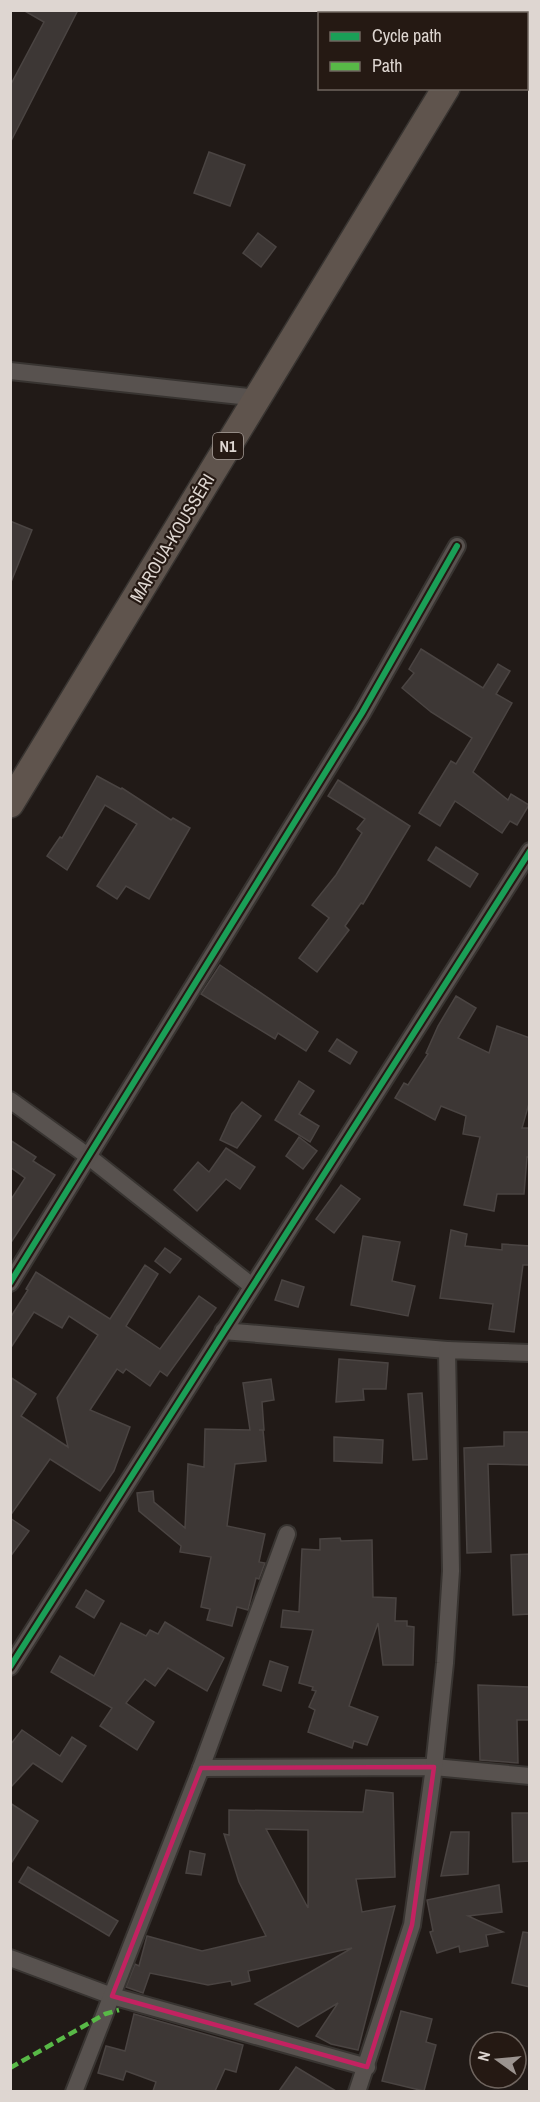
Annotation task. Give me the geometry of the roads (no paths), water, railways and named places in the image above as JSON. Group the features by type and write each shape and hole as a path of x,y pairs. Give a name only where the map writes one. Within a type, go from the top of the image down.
{"highway":[{"name":"MAROUA-KOUSSÉRI","path":"10,804 445,90"}],"street":[{"path":"10,371 258,398"},
{"path":"10,1283 362,713 457,546"},
{"path":"10,1667 530,851"},
{"path":"10,1100 89,1157 252,1286"},
{"path":"223,1331 447,1350 530,1353"},
{"path":"357,2091 367,2067 412,1925 434,1767 445,1663 451,1571 447,1350"},
{"path":"74,2091 201,1768 287,1534"},
{"path":"201,1768 434,1767 530,1776"},
{"path":"10,1958 112,1996 367,2067"}]}
